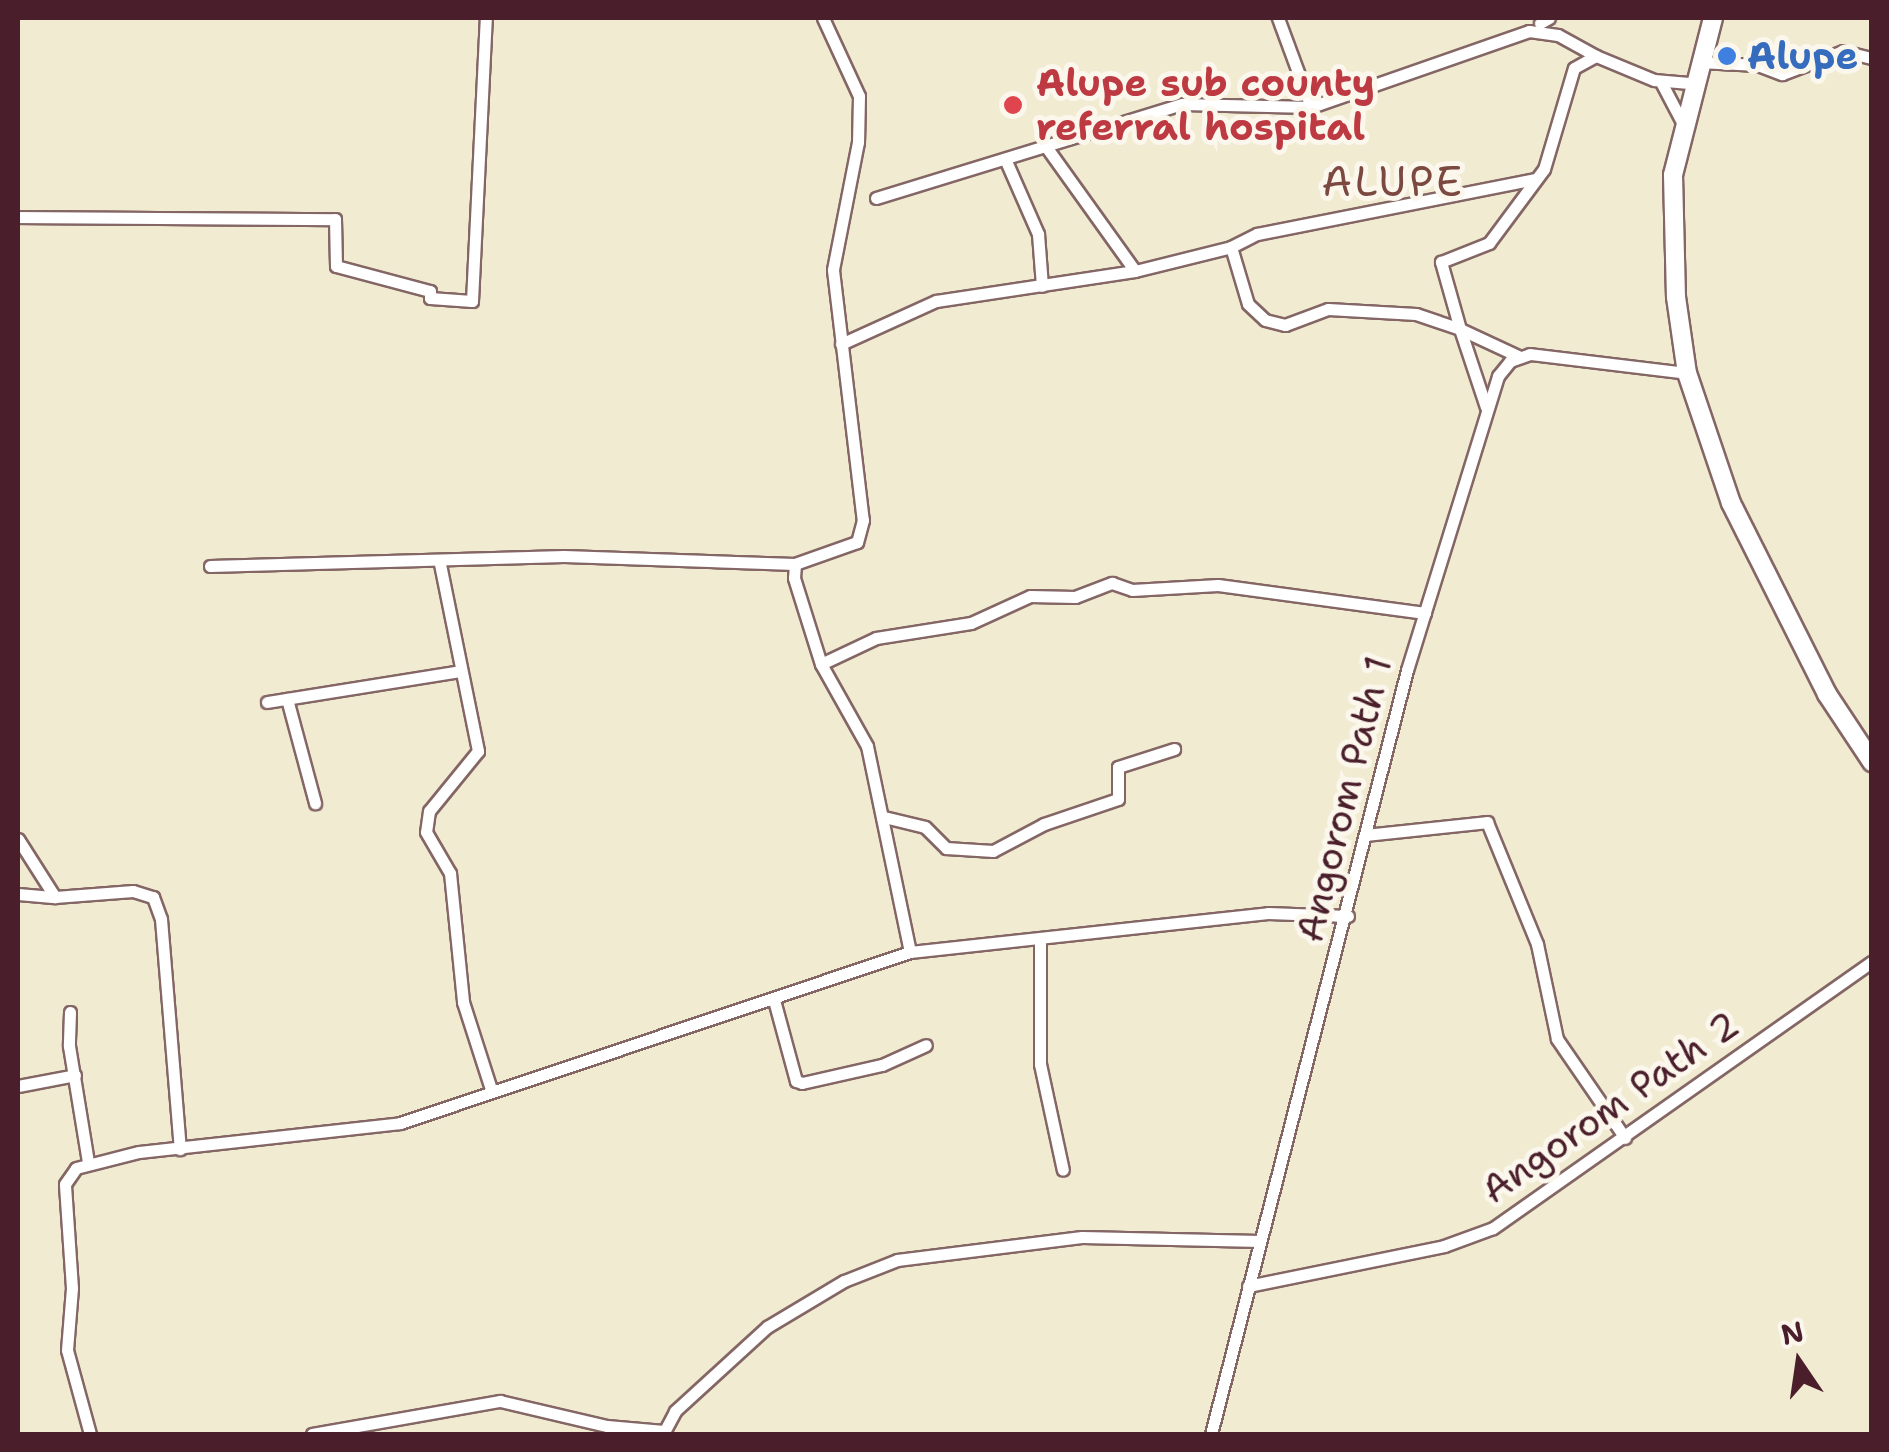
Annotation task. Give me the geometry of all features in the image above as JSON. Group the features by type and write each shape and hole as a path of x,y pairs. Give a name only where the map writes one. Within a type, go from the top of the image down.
{"highway":[{"path":"1713,18 1682,122 1672,203 1687,373 1731,503 1820,681 1869,754"}],"street":[{"path":"18,217 335,219 336,266 430,291 430,298 472,301 486,18"},
{"path":"210,566 440,564 564,556 796,564 857,542 863,520 833,270 858,142 859,96 823,18"},
{"path":"1278,18 1311,108"},
{"path":"876,198 1182,104 1311,108 1529,31 1558,36 1661,82 1692,83"},
{"path":"1699,62 1758,65 1782,74 1843,52 1872,58"},
{"path":"1486,408 1441,262 1489,243 1536,179 1555,143 1574,68 1596,56"},
{"path":"1661,82 1682,122"},
{"path":"1047,148 1135,271"},
{"path":"1006,161 1038,234 1042,286"},
{"path":"841,344 936,301 1135,271 1231,247 1257,234 1536,179"},
{"path":"1231,247 1248,304 1265,320 1285,325 1328,309 1416,314 1518,356 1687,373"},
{"name":"Angorom Path 1","path":"1211,1434 1425,612 1486,408 1503,368 1518,356"},
{"path":"440,564 478,751 429,811 426,832 450,873 463,1002 491,1089"},
{"path":"796,564 794,578 821,664 867,746 910,952"},
{"path":"821,664 876,638 971,623 1030,596 1075,597 1112,583 1132,590 1218,585 1425,612"},
{"path":"267,702 461,671"},
{"path":"287,699 315,803"},
{"path":"884,817 925,827 946,848 992,850 1044,824 1118,799 1118,767 1174,748"},
{"path":"1366,835 1486,822 1536,944 1561,1050 1624,1138"},
{"path":"18,839 55,897"},
{"path":"18,894 55,897 133,891 154,898 161,920 180,1149"},
{"path":"90,1434 67,1350 72,1288 65,1198 69,1174 88,1162 400,1122 910,952 1040,943 1268,912 1348,916"},
{"path":"1040,943 1040,1064 1063,1170"},
{"name":"Angorom Path 2","path":"1248,1286 1472,1236 1548,1195 1872,962"},
{"path":"774,1000 796,1081 802,1084 882,1064 926,1045"},
{"path":"70,1012 74,1075 88,1162"},
{"path":"18,1086 74,1075"},
{"path":"312,1434 500,1401 607,1426 664,1433 675,1410 768,1327 844,1281 897,1260 1082,1236 1260,1241"}],"place":[{"name":"Alupe","path":"1727,56"},
{"name":"Alupe sub county referral hospital","path":"1013,105"}],"district":[{"name":"ALUPE","path":"1393,181"}]}
